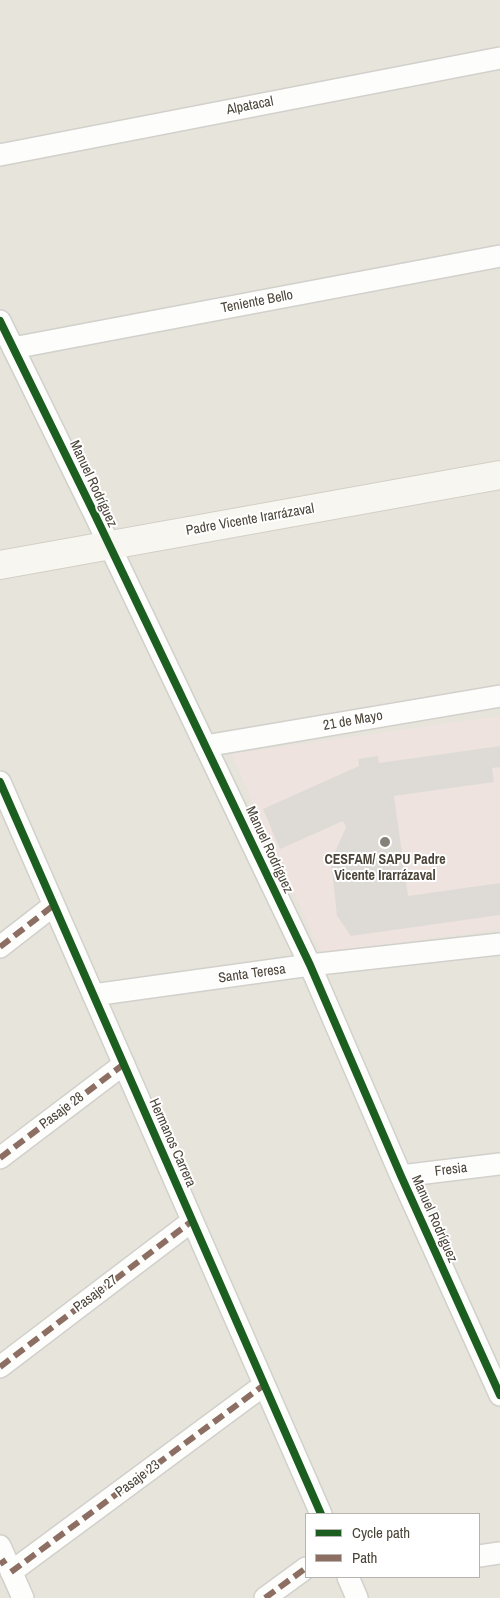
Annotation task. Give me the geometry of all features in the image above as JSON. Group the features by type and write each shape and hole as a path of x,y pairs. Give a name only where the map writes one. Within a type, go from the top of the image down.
{"street":[{"name":"Alpatacal","path":"0,155 500,58"},
{"name":"Teniente Bello","path":"13,348 500,256"},
{"name":"Manuel Rodríguez","path":"0,322 310,965 401,1176 490,1352 500,1395"},
{"name":"Padre Vicente Irarrázaval","path":"0,565 500,475"},
{"name":"21 de Mayo","path":"205,746 500,696"},
{"name":"Hermanos Carrera","path":"0,782 321,1513"},
{"path":"0,947 54,905"},
{"name":"Santa Teresa","path":"93,994 310,965 500,944"},
{"name":"Pasaje 28","path":"0,1158 124,1064"},
{"name":"Fresia","path":"401,1176 500,1164"},
{"name":"Pasaje 27","path":"0,1367 192,1221"},
{"name":"Pasaje 23","path":"4,1560 264,1385"},
{"path":"480,1556 500,1553"},
{"path":"4,1560 23,1598"},
{"path":"265,1598 305,1569"},
{"path":"348,1578 357,1598"}],"shaded area":[{"path":"0,0 500,0 500,1598 0,1598"},
{"name":"CESFAM/ SAPU Padre Vicente Irarrázaval","path":"500,716 500,929 321,953 231,754"}],"building":[{"path":"500,746 500,767 492,768 494,782 394,796 408,896 500,883 500,915 351,936 337,916 331,861 346,827 343,821 280,849 263,809 359,766 358,759 378,756 379,763"}],"marked path":[{"path":"0,947 54,905"},
{"path":"0,1158 124,1064"},
{"path":"0,1367 192,1221"},
{"path":"11,1572 264,1385"},
{"path":"0,1564 6,1560"},
{"path":"265,1598 305,1569"}],"cycle path":[{"path":"0,321 310,965 401,1176 500,1395"},
{"path":"0,782 321,1513"}],"place":[{"name":"CESFAM/ SAPU Padre Vicente Irarrázaval","path":"385,842"}]}
